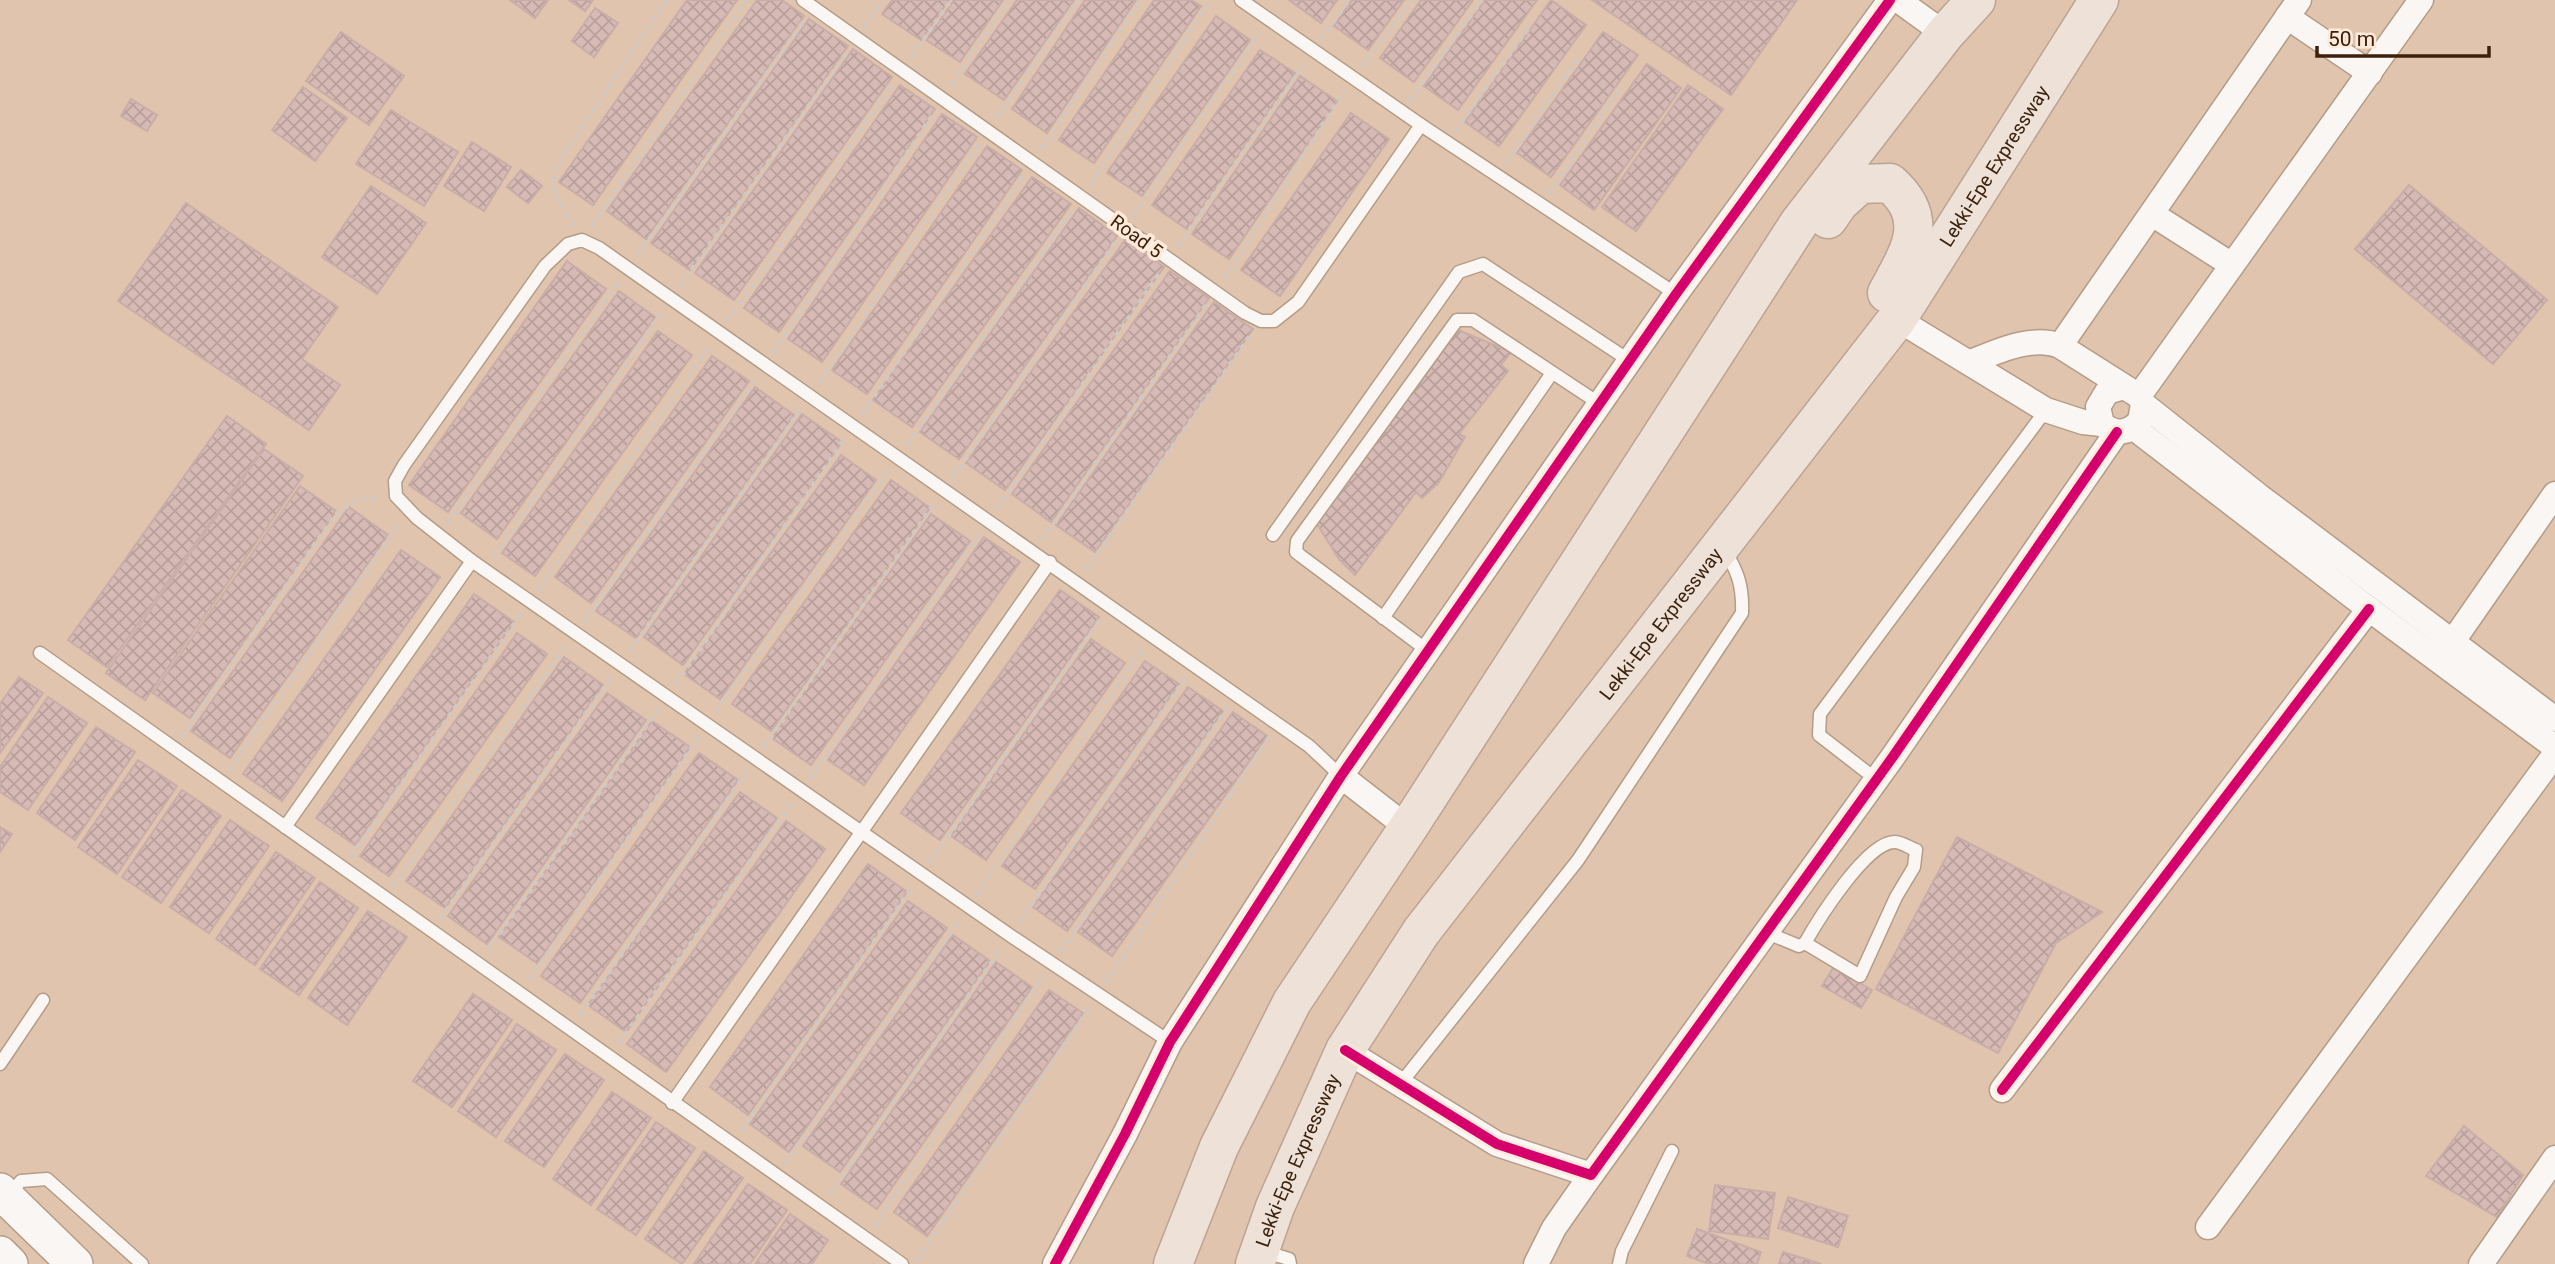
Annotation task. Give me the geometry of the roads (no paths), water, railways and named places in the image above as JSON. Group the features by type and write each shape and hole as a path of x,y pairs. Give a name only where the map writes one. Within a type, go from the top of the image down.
{"highway":[{"path":"1173,1264 1219,1147 1292,1002 1408,828 1799,223 1945,34 1976,0"},
{"name":"Lekki-Epe Expressway","path":"1268,1259 1313,1117 1345,1050 1421,932 1897,319 2099,0"},
{"path":"1572,737 1596,667 1871,322 1911,248 1915,220 1905,196 1890,183 1860,184 1839,203 1738,348 1691,393"}],"street":[{"path":"1055,1264 1125,1135 1170,1042 1341,776 1675,294 1890,0"},
{"path":"1897,319 2046,410 2082,422 2118,428 2140,421 2135,396 2421,0"},
{"path":"1911,4 1945,34"},
{"path":"2060,346 2293,9 2370,73"},
{"path":"2152,214 2232,265"},
{"path":"1971,362 2021,345 2047,341 2060,346 2135,396 2259,496 2555,719"},
{"path":"2135,396 2107,392 2098,407 2118,428 2555,747"},
{"path":"1536,1264 1554,1228 1877,780 2118,428"},
{"path":"2452,641 2555,494"},
{"path":"2002,1090 2369,610"},
{"path":"2208,1227 2555,754"},
{"path":"1341,776 1408,828"},
{"path":"1345,1050 1497,1144 1591,1175"},
{"path":"2481,1264 2555,1158"},
{"path":"2,1197 75,1264"},
{"path":"0,1254 10,1264"}],"lane":[{"path":"1241,0 1401,112 1675,294"},
{"name":"Road 5","path":"808,4 1245,313 1261,321 1274,321 1298,302 1421,125"},
{"path":"1170,1042 860,832 472,561 396,496 396,481 404,466 545,266 568,244 582,240 628,268 1078,582 1309,746 1341,776"},
{"path":"1273,535 1459,272 1482,264 1630,361"},
{"path":"1428,651 1301,556 1296,551 1297,541 1457,320 1473,320 1600,404"},
{"path":"1383,618 1552,373"},
{"path":"1877,780 1819,735 1820,714 2046,410"},
{"path":"1401,1083 1578,860 1742,613 1743,591 1738,571 1721,546"},
{"path":"285,827 472,561"},
{"path":"672,1103 1049,562"},
{"path":"40,653 902,1264"},
{"path":"1765,932 1799,946 1805,943 1848,879 1881,846 1895,842 1916,850 1914,867 1896,897 1860,976 1805,943"},
{"path":"0,1064 43,1000"},
{"path":"1619,1264 1622,1251 1672,1151"},
{"path":"2,1197 22,1181 47,1179 142,1264"}]}
